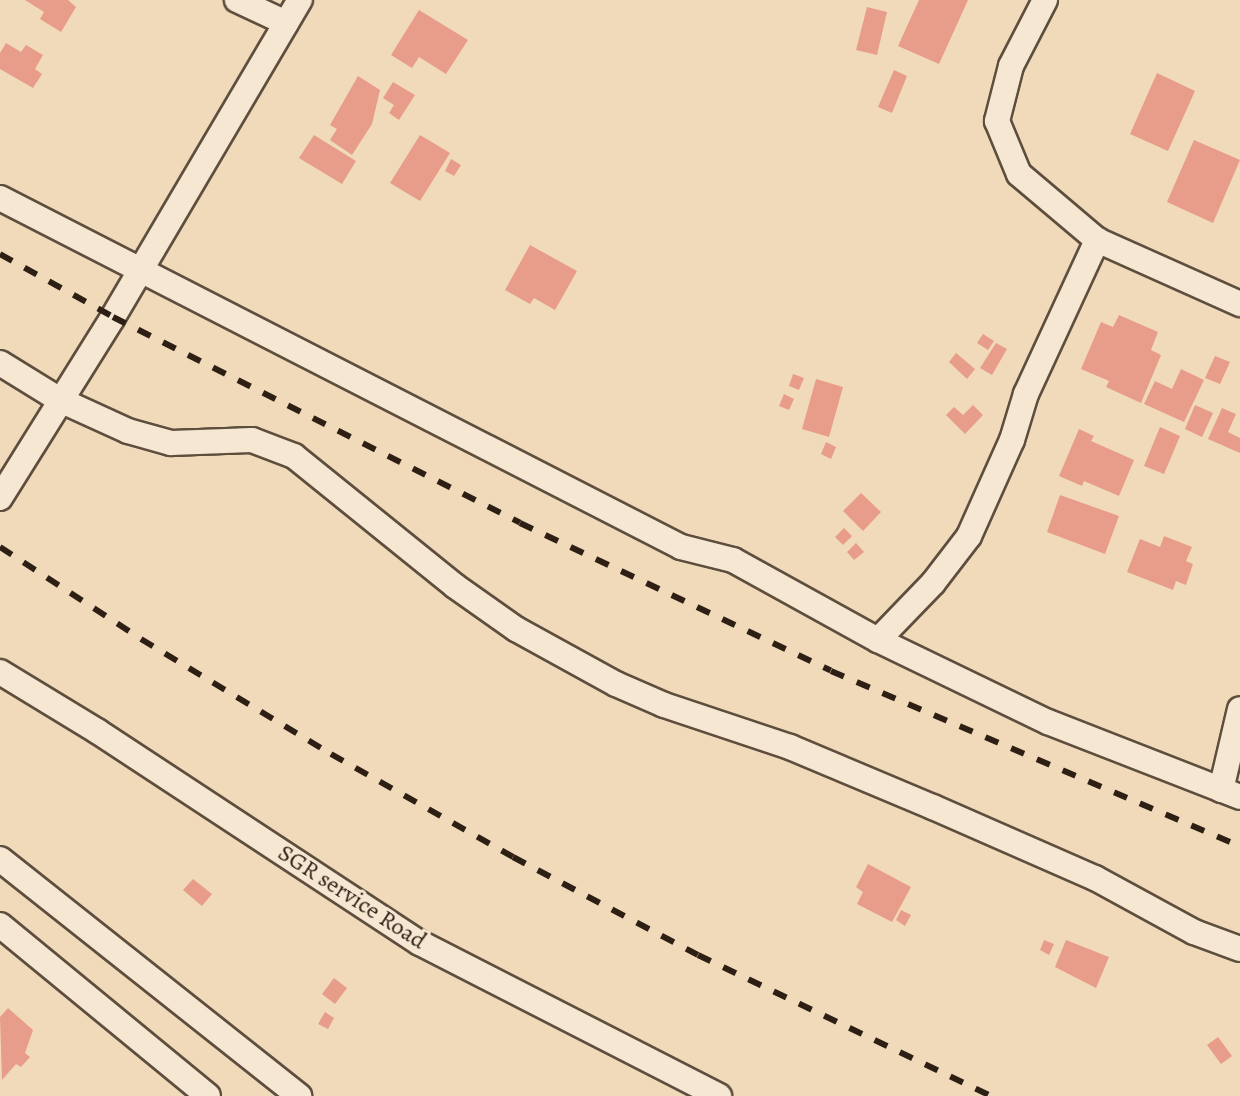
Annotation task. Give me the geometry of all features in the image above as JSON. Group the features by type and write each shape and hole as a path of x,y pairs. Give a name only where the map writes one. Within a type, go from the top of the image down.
{"street":[{"path":"237,0 286,23"},
{"path":"0,498 141,270 300,0"},
{"path":"1045,0 1011,66 997,121 1019,174 1097,240 1240,304"},
{"path":"0,198 681,547 733,560 878,640 1048,722 1230,794 1240,709"},
{"path":"878,640 933,583 969,536 1006,454 1026,394 1097,240"},
{"path":"0,363 60,400 128,431 171,443 252,440 294,456 479,603 516,629 616,684 664,705 790,747 933,807 1095,878 1194,932 1240,949"},
{"name":"SGR service Road","path":"0,672 97,731 420,943 708,1094"},
{"path":"0,859 299,1096"},
{"path":"0,925 208,1096"}],"building":[{"path":"25,0 68,0 76,7 61,32 40,19 44,12"},
{"path":"919,0 968,0 939,64 898,46"},
{"path":"867,7 887,12 877,55 856,50"},
{"path":"419,10 468,40 446,74 419,57 412,68 391,55"},
{"path":"6,43 21,52 26,45 43,55 35,69 42,74 33,88 0,69 0,53"},
{"path":"894,70 907,76 892,113 878,107"},
{"path":"1157,73 1195,91 1168,151 1130,134"},
{"path":"358,76 380,90 372,124 352,155 330,140 337,129 330,125"},
{"path":"393,82 415,95 399,120 389,113 394,105 383,98"},
{"path":"314,135 356,161 342,184 299,158"},
{"path":"420,135 450,153 420,201 390,183"},
{"path":"1194,140 1240,160 1213,223 1167,202"},
{"path":"451,159 461,165 454,176 445,171"},
{"path":"530,245 577,271 555,310 534,298 530,304 505,290"},
{"path":"1119,315 1158,332 1151,350 1161,355 1141,403 1106,387 1109,381 1081,369 1101,322 1113,327"},
{"path":"983,334 994,341 988,350 977,343"},
{"path":"996,343 1007,349 992,375 980,368"},
{"path":"956,353 975,369 967,379 949,362"},
{"path":"1215,356 1230,362 1220,384 1205,378"},
{"path":"1181,369 1204,380 1184,422 1144,404 1155,381 1172,389"},
{"path":"793,374 804,378 799,390 789,386"},
{"path":"816,379 843,387 829,437 802,429"},
{"path":"784,394 794,399 789,410 779,406"},
{"path":"973,405 983,415 965,434 946,415 954,407 963,415"},
{"path":"1195,405 1213,413 1202,437 1185,429"},
{"path":"1222,408 1236,414 1228,432 1240,438 1240,453 1208,439"},
{"path":"1160,427 1180,436 1164,474 1144,466"},
{"path":"1079,429 1094,436 1091,441 1134,460 1119,496 1084,481 1082,486 1059,476"},
{"path":"826,442 836,447 831,459 821,454"},
{"path":"861,493 881,512 863,531 843,511"},
{"path":"1060,495 1119,516 1105,554 1047,532"},
{"path":"844,528 852,536 843,545 835,537"},
{"path":"1164,536 1192,547 1186,561 1193,564 1186,585 1176,581 1173,590 1127,572 1140,539 1160,547"},
{"path":"856,543 864,552 854,560 847,552"},
{"path":"868,864 911,887 892,922 857,904 863,892 856,887"},
{"path":"193,879 212,894 202,906 183,890"},
{"path":"901,910 911,915 905,926 896,920"},
{"path":"1044,940 1054,944 1049,955 1040,950"},
{"path":"1066,940 1109,957 1096,988 1055,967"},
{"path":"334,978 347,988 335,1004 322,994"},
{"path":"8,1008 33,1030 25,1053 30,1057 21,1067 16,1064 2,1080 0,1017"},
{"path":"325,1012 334,1018 328,1029 318,1024"},
{"path":"1218,1037 1232,1056 1221,1064 1207,1045"}],"railway":[{"path":"0,254 113,317 520,523 831,671 1240,846"},
{"path":"0,547 141,639 331,754 513,857 698,955 991,1096"}]}
